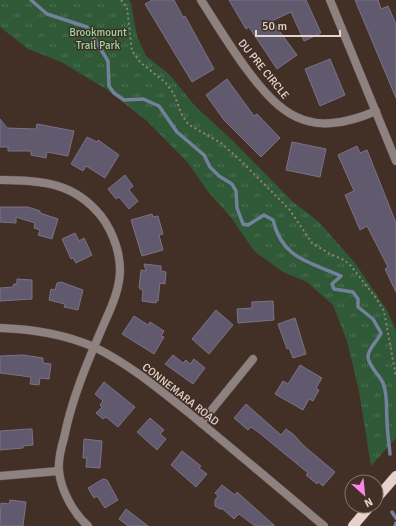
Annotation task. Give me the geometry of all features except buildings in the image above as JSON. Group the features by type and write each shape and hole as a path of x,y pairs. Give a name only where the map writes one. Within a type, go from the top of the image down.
{"main road":[{"path":"384,490 396,476"},
{"path":"353,526 363,514"}],"street":[{"name":"DU PRE CIRCLE","path":"201,0 252,76 274,102 285,111 306,121 332,124 361,117 376,111"},
{"path":"330,0 396,161"},
{"path":"0,180 50,182 68,189 91,204 104,220 114,239 119,259 119,280 115,298 76,390 61,451 59,470 66,494 73,508 80,519 88,526"},
{"name":"CONNEMARA ROAD","path":"0,328 45,332 71,338 94,347 122,362 201,423 324,526"},
{"path":"201,423 253,359"},
{"path":"0,476 59,470"}],"path":[{"path":"121,0 127,7 132,51 141,63 165,82 174,94 181,114 188,124 221,143 241,161 289,209 312,243 348,262 376,298 384,311 396,377"}],"green space":[{"name":"Brookmount Trail Park","path":"0,0 129,0 131,3 137,36 146,56 170,75 195,106 232,140 292,201 319,222 355,263 387,310 396,331 396,438 371,466 359,391 347,341 333,305 307,282 283,272 254,251 230,216 209,193 188,163 147,121 106,89 61,62 28,49 0,27"}],"waterway":[{"path":"31,0 47,14 87,27 108,61 109,86 114,93 124,100 143,99 159,106 177,132 204,155 210,167 219,176 232,184 236,191 237,208 243,224 248,225 264,215 273,220 277,233 290,251 308,262 341,276 332,284 334,289 353,292 358,299 358,307 373,319 381,333 371,348 368,357 370,364 385,388 390,454"},
{"path":"392,512 396,518"}]}
